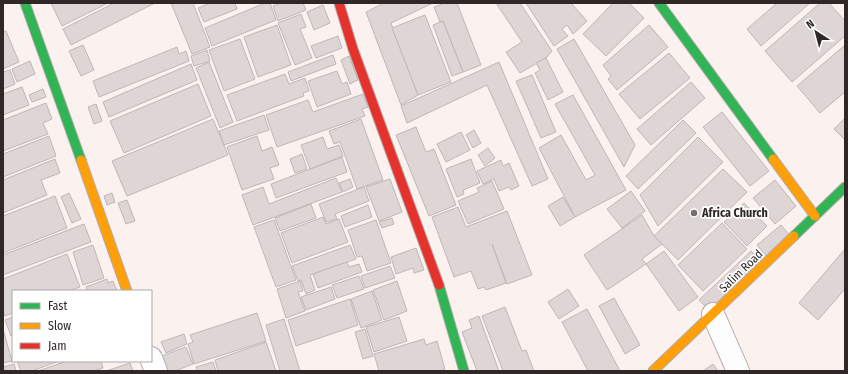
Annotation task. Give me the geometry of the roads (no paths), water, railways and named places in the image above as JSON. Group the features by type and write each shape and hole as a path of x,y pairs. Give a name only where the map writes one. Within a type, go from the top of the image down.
{"street":[{"path":"24,3 127,290"},
{"path":"339,3 353,49 437,277 464,371"},
{"path":"659,3 815,216"},
{"name":"Salim Road","path":"654,371 845,187"},
{"path":"713,314 738,371"},
{"path":"152,361 156,371"}],"place":[{"name":"Africa Church","path":"694,213"}]}
